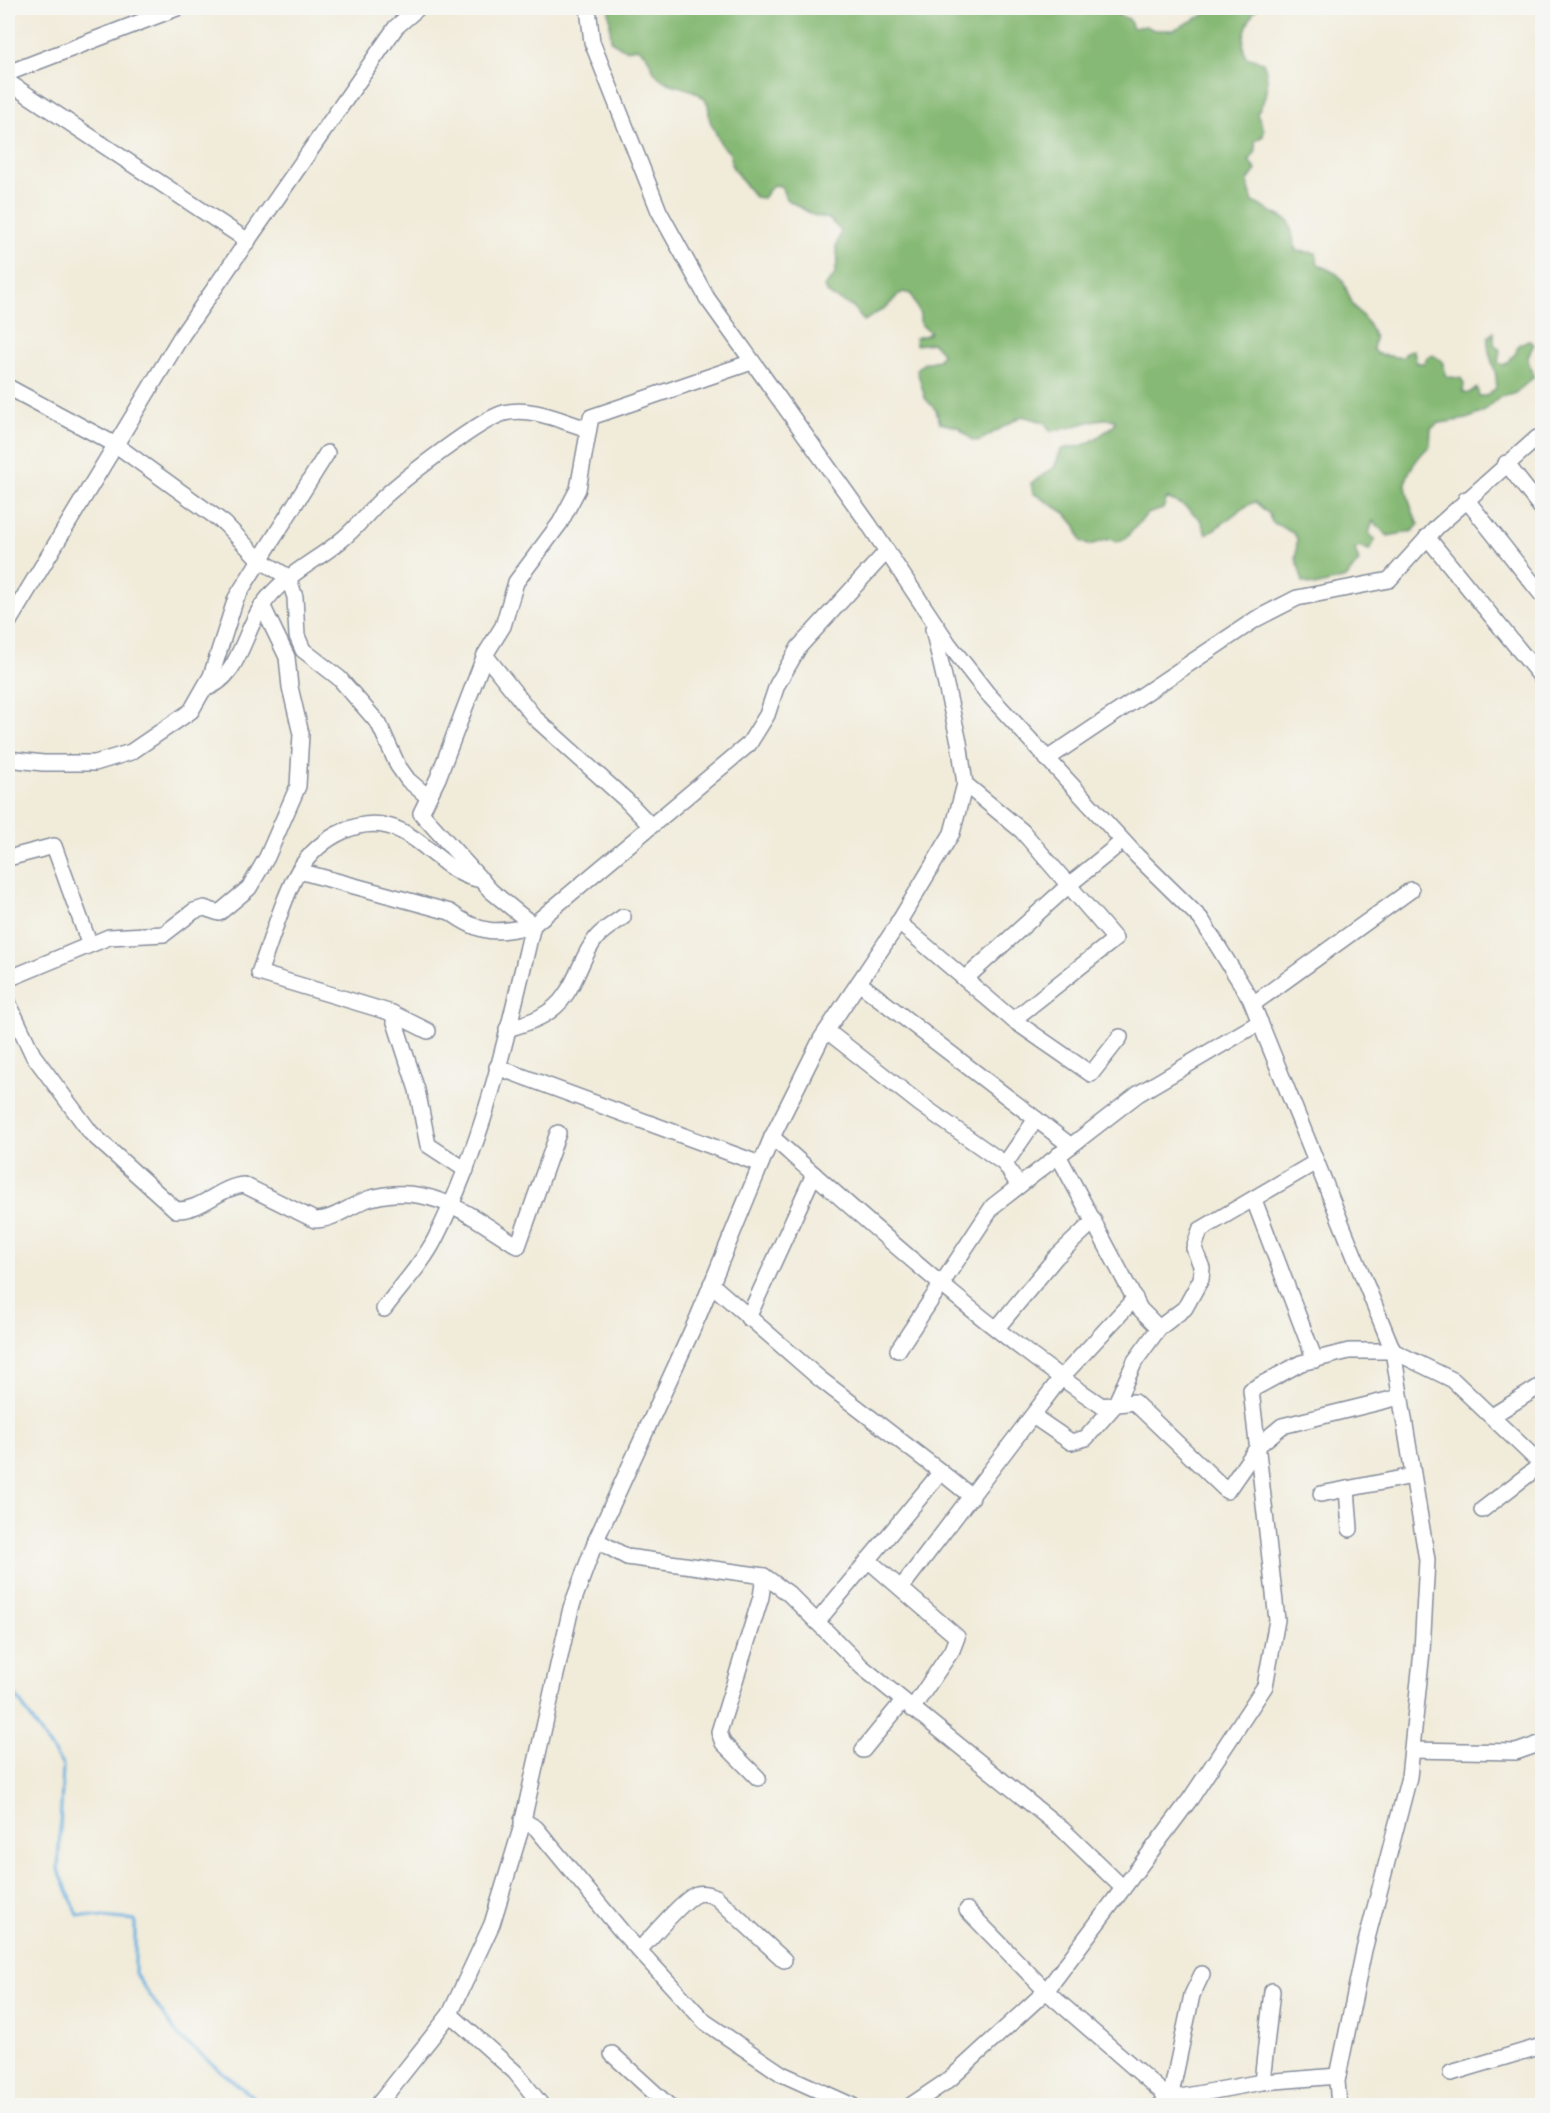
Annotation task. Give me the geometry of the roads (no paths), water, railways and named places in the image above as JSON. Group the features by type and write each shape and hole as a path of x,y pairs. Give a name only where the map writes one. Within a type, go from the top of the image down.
{"street":[{"path":"8,74 177,8"},
{"path":"8,623 182,335 396,27 418,8"},
{"path":"588,8 592,42 667,229 707,298 931,618 987,693 1123,841 1201,920 1252,1004 1393,1351 1427,1560 1422,1651 1409,1777 1364,1950 1338,2076 1339,2106"},
{"path":"8,82 248,241"},
{"path":"533,925 482,880 421,813 485,654 503,626 516,582 560,524 578,489 591,417 752,362"},
{"path":"8,387 116,445 224,523 260,560 288,577 295,597 297,636 303,650 339,678 379,724 398,766 408,780 429,797"},
{"path":"204,689 217,685 230,670 262,605 288,577 340,541 386,496 486,420 506,412 527,411 588,429"},
{"path":"1047,759 1256,619 1286,603 1297,598 1389,580 1427,537 1506,463 1537,438 1542,444"},
{"path":"8,759 43,763 95,763 131,752 191,711 211,676 236,597 327,453"},
{"path":"1506,463 1542,509"},
{"path":"1466,499 1542,595"},
{"path":"1427,537 1542,678"},
{"path":"299,871 450,912 467,924 483,930 504,932 533,925 749,744 767,715 777,685 799,647 886,551"},
{"path":"8,979 54,962 89,943 109,937 164,934 194,911 204,908 219,913 249,888 267,857 298,786 301,734 290,687 287,657 262,605"},
{"path":"377,2106 450,2014 492,1924 522,1820 571,1608 596,1540 711,1284 772,1137 826,1030 859,983 952,833 964,784 959,742 931,618"},
{"path":"485,654 535,718 627,800 650,825"},
{"path":"964,784 1022,831 1115,939 1013,1020"},
{"path":"428,1031 392,1013 259,973 299,871 317,847 350,828 371,824 401,830 464,878 482,880"},
{"path":"965,979 1070,884 1123,841"},
{"path":"8,858 54,846 89,943"},
{"path":"1252,1004 1411,890"},
{"path":"507,1029 531,1022 552,1010 567,994 580,963 598,935 623,917"},
{"path":"898,922 1013,1020 1091,1074 1120,1037"},
{"path":"384,1309 434,1241 466,1170 497,1067 533,925"},
{"path":"859,983 1036,1119 1064,1151 1094,1221 1140,1309 1159,1328"},
{"path":"8,1002 33,1055 90,1133 176,1210 194,1208 234,1186 244,1185 315,1220 326,1219 371,1198 395,1194 434,1197 451,1204 518,1246 558,1133"},
{"path":"392,1013 417,1090 428,1145 466,1170"},
{"path":"898,1350 993,1206 1138,1094 1260,1022"},
{"path":"826,1030 920,1104 1005,1164 1019,1186"},
{"path":"497,1067 760,1164"},
{"path":"1005,1164 1036,1119"},
{"path":"772,1137 941,1286 1060,1377 1102,1406 1134,1402 1227,1491 1258,1445 1282,1426 1400,1397"},
{"path":"1033,1416 1071,1442 1086,1438 1115,1405 1135,1362 1159,1328 1185,1308 1201,1279 1202,1268 1194,1248 1200,1230 1316,1162"},
{"path":"747,1318 814,1174"},
{"path":"1254,1200 1315,1360"},
{"path":"996,1328 1056,1257 1094,1221"},
{"path":"711,1284 747,1318 820,1379 972,1497"},
{"path":"901,1588 972,1497 1060,1377 1135,1298"},
{"path":"910,2106 950,2079 1046,1991 1191,1798 1265,1686 1277,1620 1251,1390 1301,1363 1348,1351 1393,1351 1453,1380 1542,1464 1482,1510"},
{"path":"1492,1416 1542,1385"},
{"path":"817,1622 941,1472"},
{"path":"1320,1494 1413,1476"},
{"path":"1347,1489 1350,1529"},
{"path":"596,1540 627,1557 764,1576 788,1593 862,1667 1062,1829 1123,1888"},
{"path":"863,1750 908,1705 952,1650 957,1637 868,1560"},
{"path":"758,1778 723,1743 718,1732 761,1597 764,1576"},
{"path":"1412,1750 1516,1752 1542,1743"},
{"path":"522,1820 536,1828 639,1950 705,2022 782,2074 853,2106"},
{"path":"639,1950 686,1902 698,1894 709,1894 716,1897 784,1960"},
{"path":"967,1910 1046,1991 1164,2102"},
{"path":"1164,2102 1192,1995 1202,1974"},
{"path":"1262,2082 1272,1991"},
{"path":"450,2014 515,2072 542,2106"},
{"path":"1451,2073 1542,2046"},
{"path":"612,2054 669,2106"},
{"path":"1164,2102 1262,2082 1338,2076"}],"waterway":[{"path":"8,1684 63,1766 58,1869 78,1915 135,1920 135,1974 179,2037 264,2106"}]}
